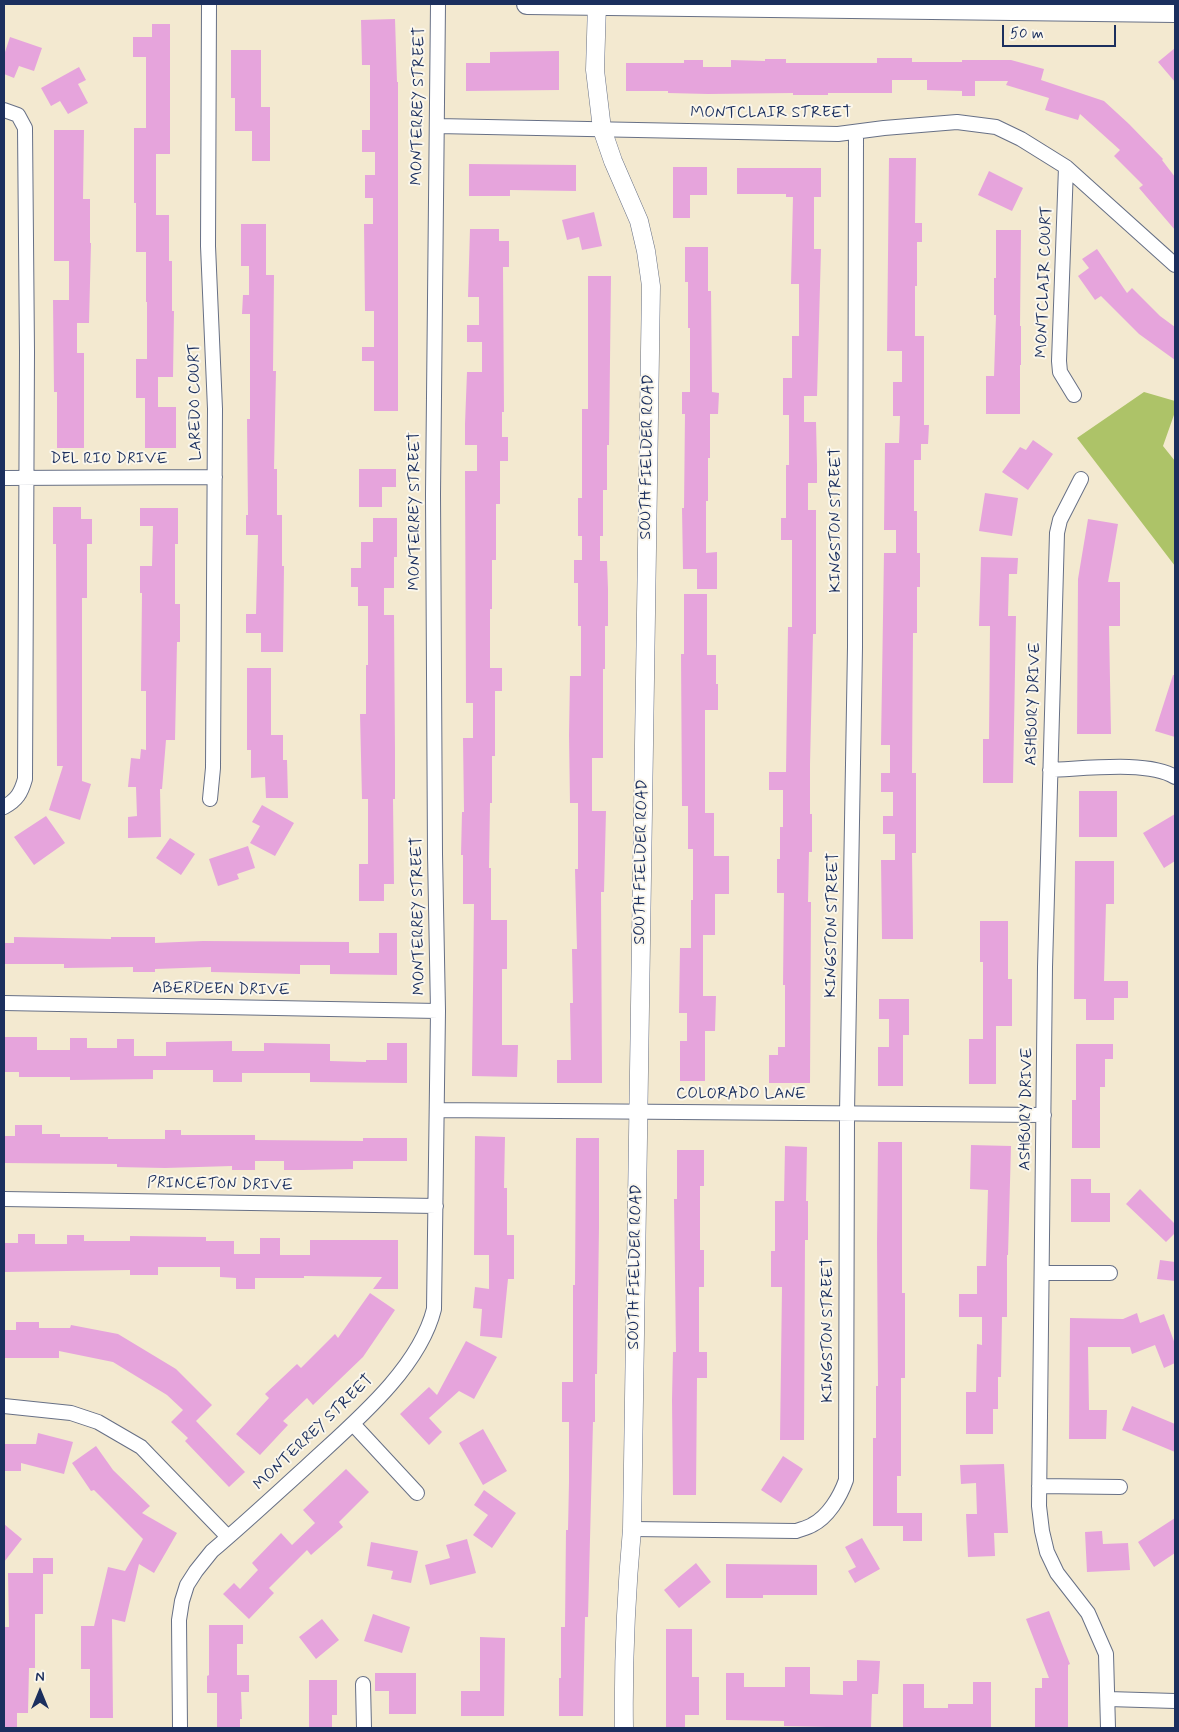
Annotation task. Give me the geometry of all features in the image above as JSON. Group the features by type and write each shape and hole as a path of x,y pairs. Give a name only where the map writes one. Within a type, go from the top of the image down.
{"main road":[{"path":"527,4 1175,12"}],"street":[{"name":"LAREDO COURT","path":"209,4 208,246 215,409 213,768 210,799"},
{"name":"MONTERREY STREET","path":"180,1728 179,1620 182,1600 187,1585 212,1551 353,1424 398,1376 422,1342 430,1325 434,1309 438,1011 433,514 438,4"},
{"name":"SOUTH FIELDER ROAD","path":"597,4 595,70 602,129 613,162 639,221 651,286 632,1529 625,1617 624,1728"},
{"path":"4,110 18,115 25,128 25,779 21,792 9,804"},
{"name":"MONTCLAIR STREET","path":"436,126 838,134 958,122 996,127 1022,139 1066,167 1175,266"},
{"name":"KINGSTON STREET","path":"632,1529 796,1531 812,1526 821,1518 840,1495 846,1480 847,1113 855,647 856,132"},
{"name":"MONTCLAIR COURT","path":"1066,167 1058,361 1060,372 1074,395"},
{"name":"DEL RIO DRIVE","path":"4,478 215,478"},
{"name":"ASHBURY DRIVE","path":"1081,479 1060,520 1057,533 1045,967 1039,1486 1042,1531 1047,1552 1057,1573 1088,1613 1106,1654 1108,1728"},
{"path":"1050,770 1142,767 1167,772 1175,777"},
{"name":"ABERDEEN DRIVE","path":"4,1003 438,1011"},
{"name":"COLORADO LANE","path":"437,1110 1044,1115"},
{"name":"PRINCETON DRIVE","path":"4,1199 436,1206"},
{"path":"1042,1273 1110,1273"},
{"path":"4,1406 71,1413 98,1422 141,1447 228,1537"},
{"path":"353,1424 418,1493"},
{"path":"1039,1486 1120,1487"},
{"path":"363,1684 364,1728"},
{"path":"1108,1699 1175,1701"}],"green space":[{"path":"1144,392 1175,401 1175,412 1163,446 1175,461 1175,566 1077,438"}],"building":[{"path":"395,19 398,82 398,411 374,411 374,361 362,361 362,347 374,347 374,311 365,311 364,224 373,224 373,198 365,198 365,175 375,175 375,152 362,152 362,130 370,130 370,65 362,65 361,20"},
{"path":"152,24 170,24 170,154 156,154 156,215 169,215 169,261 172,261 172,311 174,311 173,377 158,377 158,407 176,407 176,448 145,448 145,398 136,398 136,359 147,359 147,302 146,252 136,252 134,128 146,128 146,57 133,57 133,37 152,37"},
{"path":"10,37 42,48 34,71 19,66 14,78 4,74 4,55"},
{"path":"1175,48 1175,82 1158,62"},
{"path":"231,50 261,50 261,107 270,107 270,161 252,161 252,131 235,131 235,98 231,98"},
{"path":"559,51 559,90 466,91 466,63 490,63 490,52"},
{"path":"877,58 912,58 912,62 1011,60 1044,69 1041,80 1104,101 1163,159 1175,177 1175,230 1139,188 1143,185 1114,156 1120,150 1080,114 1078,120 1045,110 1049,98 1006,85 1008,81 975,81 975,96 962,96 962,91 927,90 927,80 892,80 892,93 793,95 793,93 708,94 668,93 668,91 626,91 626,63 684,63 684,60 703,60 703,67 731,67 731,60 765,61 765,59 786,59 786,63 877,63"},
{"path":"79,67 86,80 78,84 88,103 68,114 60,101 51,106 41,88"},
{"path":"54,130 84,130 83,199 90,199 89,323 77,323 77,353 84,353 84,448 57,448 57,392 54,392 53,300 69,300 69,261 54,261"},
{"path":"889,158 916,158 915,223 922,223 922,242 917,242 915,336 924,336 924,425 929,425 928,444 921,444 921,460 914,460 914,511 917,511 917,553 920,553 920,587 917,587 917,633 913,633 912,773 916,773 916,853 912,853 913,939 882,939 881,860 895,860 895,834 883,834 883,816 893,816 893,792 881,792 881,773 890,773 890,745 881,745 884,553 896,553 896,530 884,530 885,443 899,443 900,416 893,416 893,382 902,382 902,351 887,351"},
{"path":"469,164 576,165 576,191 510,190 510,196 469,196"},
{"path":"673,167 707,167 707,195 690,195 690,218 673,218"},
{"path":"737,168 821,168 821,197 814,197 814,249 821,249 817,396 804,396 804,422 816,422 817,465 817,483 808,483 808,510 816,510 816,634 813,634 810,764 812,852 809,852 808,902 811,902 810,1083 769,1083 769,1055 778,1055 778,1047 785,1047 785,985 783,985 784,893 777,893 777,859 780,859 780,827 783,827 783,790 769,790 769,772 786,772 788,627 792,627 792,540 781,540 781,518 786,518 786,465 789,465 789,415 783,415 783,378 792,378 792,336 799,336 799,284 791,284 793,197 786,197 786,194 737,194"},
{"path":"989,171 1023,188 1012,211 978,195"},
{"path":"594,212 602,246 582,250 579,237 567,240 562,220"},
{"path":"241,224 266,224 266,275 274,275 273,371 276,371 274,469 277,469 277,515 282,515 282,566 284,566 283,652 261,652 261,633 246,633 246,614 256,614 258,535 246,535 246,515 248,515 247,419 250,419 250,314 242,314 243,295 249,295 249,266 241,266"},
{"path":"470,229 499,229 499,241 509,241 509,267 503,267 504,412 502,412 502,437 508,437 508,461 500,461 500,504 496,504 496,560 492,560 492,609 490,609 490,668 502,668 502,691 495,691 495,756 492,756 489,868 491,868 491,920 507,920 507,969 502,969 502,1045 518,1045 517,1077 472,1076 474,904 463,904 463,855 461,855 462,812 464,812 463,738 473,738 473,703 466,703 465,471 477,471 477,445 465,445 465,424 467,372 482,372 482,342 467,342 467,325 479,325 479,297 468,297"},
{"path":"996,230 1021,230 1020,414 986,414 986,376 994,376"},
{"path":"685,247 708,247 708,291 711,291 712,392 719,393 718,414 710,414 706,553 717,552 717,589 697,589 697,569 683,569 682,508 684,508 685,414 682,414 682,392 690,392 690,328 688,328 688,282 685,282"},
{"path":"1097,249 1127,293 1132,288 1160,316 1175,327 1175,360 1139,334 1101,296 1095,300 1078,276 1089,268 1082,259"},
{"path":"588,276 611,276 609,445 607,445 607,490 603,490 603,536 600,536 600,561 607,561 608,589 608,626 605,626 605,669 603,669 603,758 592,758 592,811 606,811 604,892 601,892 602,1083 557,1083 557,1060 571,1060 570,1003 573,1003 572,949 577,949 575,869 578,869 578,803 570,803 569,735 570,676 581,676 581,626 578,626 578,583 574,583 574,560 582,560 582,536 578,536 578,498 582,498 582,409 588,409"},
{"path":"1033,440 1053,454 1028,490 1002,472 1020,447 1026,450"},
{"path":"359,469 396,469 396,487 382,487 382,507 359,507"},
{"path":"985,493 1018,498 1012,536 979,531"},
{"path":"53,507 81,507 81,519 92,519 92,544 87,544 87,598 82,598 82,781 91,784 80,820 49,810 63,766 57,766 56,544 53,544"},
{"path":"140,508 178,508 178,544 175,544 175,604 180,604 180,642 177,642 175,740 166,740 162,789 160,789 161,837 128,838 128,817 137,816 136,787 128,787 131,758 140,759 141,749 146,750 146,691 141,691 142,593 140,593 140,566 152,566 153,526 140,526"},
{"path":"373,518 397,518 397,557 394,557 394,588 384,588 384,615 394,615 394,884 384,884 384,901 359,901 359,864 368,864 368,799 362,799 360,714 366,714 368,606 358,606 358,587 351,587 351,568 361,568 361,542 373,542"},
{"path":"1088,519 1118,524 1108,582 1120,582 1120,626 1109,626 1111,734 1077,734 1078,579"},
{"path":"981,557 1018,558 1017,574 1009,574 1008,616 1016,616 1013,783 983,783 983,739 989,739 990,626 979,626"},
{"path":"684,594 707,594 707,655 716,655 718,710 705,710 705,813 714,813 714,856 729,856 729,894 715,894 715,935 703,935 703,996 716,996 715,1031 705,1031 705,1081 680,1081 680,1041 687,1041 687,1013 679,1013 680,948 691,948 691,900 693,900 693,849 688,849 688,806 682,806 681,654 684,654"},
{"path":"247,668 271,668 271,735 283,735 283,760 287,760 288,798 266,798 265,777 251,778 251,750 247,750"},
{"path":"1173,675 1175,675 1175,737 1155,731"},
{"path":"1079,791 1117,791 1117,837 1079,837"},
{"path":"262,805 294,823 275,856 250,843 260,826 252,822"},
{"path":"1175,814 1175,861 1164,868 1143,833"},
{"path":"46,816 65,843 34,865 14,837"},
{"path":"170,838 195,854 181,875 156,858"},
{"path":"248,846 255,868 237,874 239,879 218,886 209,859"},
{"path":"1075,861 1114,861 1114,904 1106,904 1104,981 1128,981 1128,998 1114,998 1114,1020 1086,1020 1086,999 1074,999"},
{"path":"980,921 1008,921 1008,979 1012,979 1012,1026 996,1026 996,1084 969,1084 969,1039 983,1039 983,962 980,962"},
{"path":"379,933 397,933 397,975 330,974 330,965 300,965 300,974 211,972 211,967 155,969 155,972 133,972 133,967 64,968 64,964 4,964 4,943 14,943 14,937 111,939 111,937 155,937 155,943 203,941 349,942 349,953 379,953"},
{"path":"879,999 909,999 909,1035 903,1035 903,1086 878,1086 878,1047 889,1047 889,1019 879,1019"},
{"path":"4,1037 37,1037 37,1050 70,1050 70,1038 87,1038 87,1048 117,1048 117,1039 134,1039 134,1056 166,1056 166,1042 232,1041 232,1051 264,1051 264,1043 330,1044 330,1061 366,1062 366,1060 387,1060 387,1043 407,1043 407,1083 310,1082 310,1073 242,1073 242,1082 213,1082 213,1070 153,1070 153,1079 70,1080 70,1077 19,1077 19,1072 4,1072"},
{"path":"1076,1044 1113,1044 1113,1059 1105,1059 1105,1087 1100,1087 1100,1148 1072,1148 1072,1100 1076,1100"},
{"path":"15,1125 42,1125 42,1134 60,1134 60,1137 108,1137 108,1139 165,1139 165,1130 181,1130 181,1135 255,1135 255,1140 363,1141 363,1138 407,1138 407,1161 353,1161 353,1169 303,1170 284,1170 284,1161 255,1161 255,1170 232,1170 232,1166 165,1168 117,1167 117,1164 4,1163 4,1136 15,1136"},
{"path":"475,1136 505,1137 504,1188 507,1188 507,1235 514,1235 514,1279 508,1279 502,1338 480,1336 482,1309 473,1308 475,1287 489,1289 489,1255 474,1255"},
{"path":"576,1138 599,1138 597,1374 595,1374 595,1422 593,1422 588,1617 585,1617 583,1716 559,1716 561,1627 565,1627 566,1530 568,1530 569,1482 569,1422 562,1422 562,1382 573,1382"},
{"path":"878,1142 902,1142 902,1293 905,1293 905,1378 901,1378 901,1476 897,1476 897,1513 922,1513 922,1541 903,1541 903,1526 873,1526 873,1438 876,1438 876,1386 878,1386"},
{"path":"971,1145 1011,1146 1007,1317 1002,1317 1001,1377 998,1377 998,1409 993,1409 993,1434 966,1434 966,1392 976,1392 977,1344 982,1345 982,1317 959,1317 959,1294 977,1294 977,1266 986,1266 988,1190 970,1189"},
{"path":"785,1146 807,1147 806,1201 808,1201 808,1240 805,1240 804,1440 780,1440 782,1287 771,1287 771,1251 775,1251 775,1201 784,1201"},
{"path":"677,1150 704,1150 704,1186 700,1186 700,1250 704,1250 704,1287 699,1287 699,1352 707,1352 707,1378 697,1378 696,1495 673,1495 673,1352 676,1352 674,1199 677,1199"},
{"path":"1071,1179 1091,1179 1091,1193 1110,1193 1110,1222 1071,1222"},
{"path":"1140,1189 1175,1224 1175,1233 1166,1242 1126,1204"},
{"path":"18,1234 35,1234 35,1244 67,1244 67,1235 84,1235 84,1241 130,1241 130,1236 206,1237 206,1241 234,1241 234,1254 260,1254 260,1238 280,1238 280,1255 310,1255 310,1240 398,1240 398,1289 373,1289 382,1277 304,1276 304,1278 255,1278 255,1289 236,1289 236,1278 220,1277 220,1267 158,1267 158,1275 130,1275 130,1270 4,1272 4,1243 18,1243"},
{"path":"1160,1260 1175,1262 1175,1281 1157,1279"},
{"path":"370,1293 395,1310 363,1357 313,1405 307,1398 283,1421 288,1425 260,1455 236,1434 269,1398 265,1394 297,1364 301,1368 335,1334 338,1338"},
{"path":"1137,1313 1140,1323 1164,1314 1175,1344 1175,1363 1164,1368 1155,1345 1132,1354 1130,1347 1088,1347 1089,1410 1107,1410 1106,1439 1069,1439 1070,1318 1123,1319"},
{"path":"16,1322 39,1322 39,1328 70,1328 71,1325 118,1334 176,1369 212,1405 196,1421 245,1472 229,1487 185,1441 188,1438 171,1422 183,1410 167,1395 113,1362 59,1351 59,1358 4,1358 4,1330 16,1330"},
{"path":"466,1341 497,1357 474,1399 459,1391 429,1418 442,1432 429,1445 400,1414 429,1387 437,1395"},
{"path":"1132,1406 1175,1424 1175,1452 1122,1430"},
{"path":"483,1429 507,1471 483,1485 459,1443"},
{"path":"38,1433 73,1442 64,1474 21,1463 21,1471 4,1471 4,1444 36,1444"},
{"path":"96,1446 113,1470 150,1506 142,1513 177,1533 154,1573 139,1564 125,1622 112,1619 113,1718 90,1718 90,1669 81,1669 81,1626 94,1626 108,1567 125,1571 143,1539 94,1490 91,1491 72,1463"},
{"path":"783,1456 803,1469 781,1503 761,1490"},
{"path":"1004,1464 1008,1533 994,1533 995,1556 968,1557 966,1514 977,1514 976,1483 961,1484 960,1465"},
{"path":"346,1469 369,1492 339,1522 343,1527 311,1555 307,1550 269,1588 274,1593 249,1619 223,1594 234,1583 240,1589 258,1570 252,1563 281,1533 292,1545 315,1523 303,1510"},
{"path":"484,1490 516,1513 492,1548 473,1535 488,1515 474,1505"},
{"path":"1175,1518 1175,1553 1154,1567 1138,1542"},
{"path":"4,1524 22,1539 4,1562"},
{"path":"1102,1531 1103,1544 1128,1543 1130,1570 1087,1572 1085,1532"},
{"path":"862,1538 880,1569 855,1583 848,1571 856,1567 845,1547"},
{"path":"467,1539 476,1573 430,1585 425,1565 450,1558 446,1545"},
{"path":"371,1542 418,1551 411,1583 391,1579 393,1571 367,1566"},
{"path":"33,1558 53,1558 53,1574 43,1574 43,1614 35,1614 35,1668 29,1668 28,1713 17,1713 17,1728 4,1728 4,1627 9,1627 8,1573 33,1573"},
{"path":"696,1563 711,1582 679,1608 664,1590"},
{"path":"726,1564 817,1565 817,1595 763,1595 763,1598 726,1598"},
{"path":"1049,1611 1070,1664 1068,1665 1068,1728 1035,1728 1035,1688 1042,1688 1042,1678 1049,1678 1026,1619"},
{"path":"373,1614 410,1627 402,1653 364,1641"},
{"path":"322,1619 339,1640 316,1659 299,1637"},
{"path":"209,1625 243,1625 243,1644 237,1644 237,1675 249,1675 249,1692 241,1692 242,1719 240,1719 240,1728 217,1728 217,1693 207,1693"},
{"path":"666,1629 692,1629 692,1677 699,1677 699,1715 685,1715 685,1728 666,1728"},
{"path":"480,1637 505,1638 504,1716 461,1716 461,1691 480,1691"},
{"path":"857,1660 880,1661 878,1694 872,1694 871,1728 784,1726 784,1721 726,1720 726,1673 744,1673 744,1687 785,1687 785,1667 810,1667 810,1694 843,1695 843,1681 857,1681"},
{"path":"375,1673 416,1673 416,1714 389,1714 389,1691 375,1691"},
{"path":"309,1680 337,1680 337,1715 332,1715 332,1728 309,1728"},
{"path":"973,1682 991,1682 991,1728 903,1728 903,1684 924,1684 924,1708 948,1708 948,1704 973,1704"}]}
